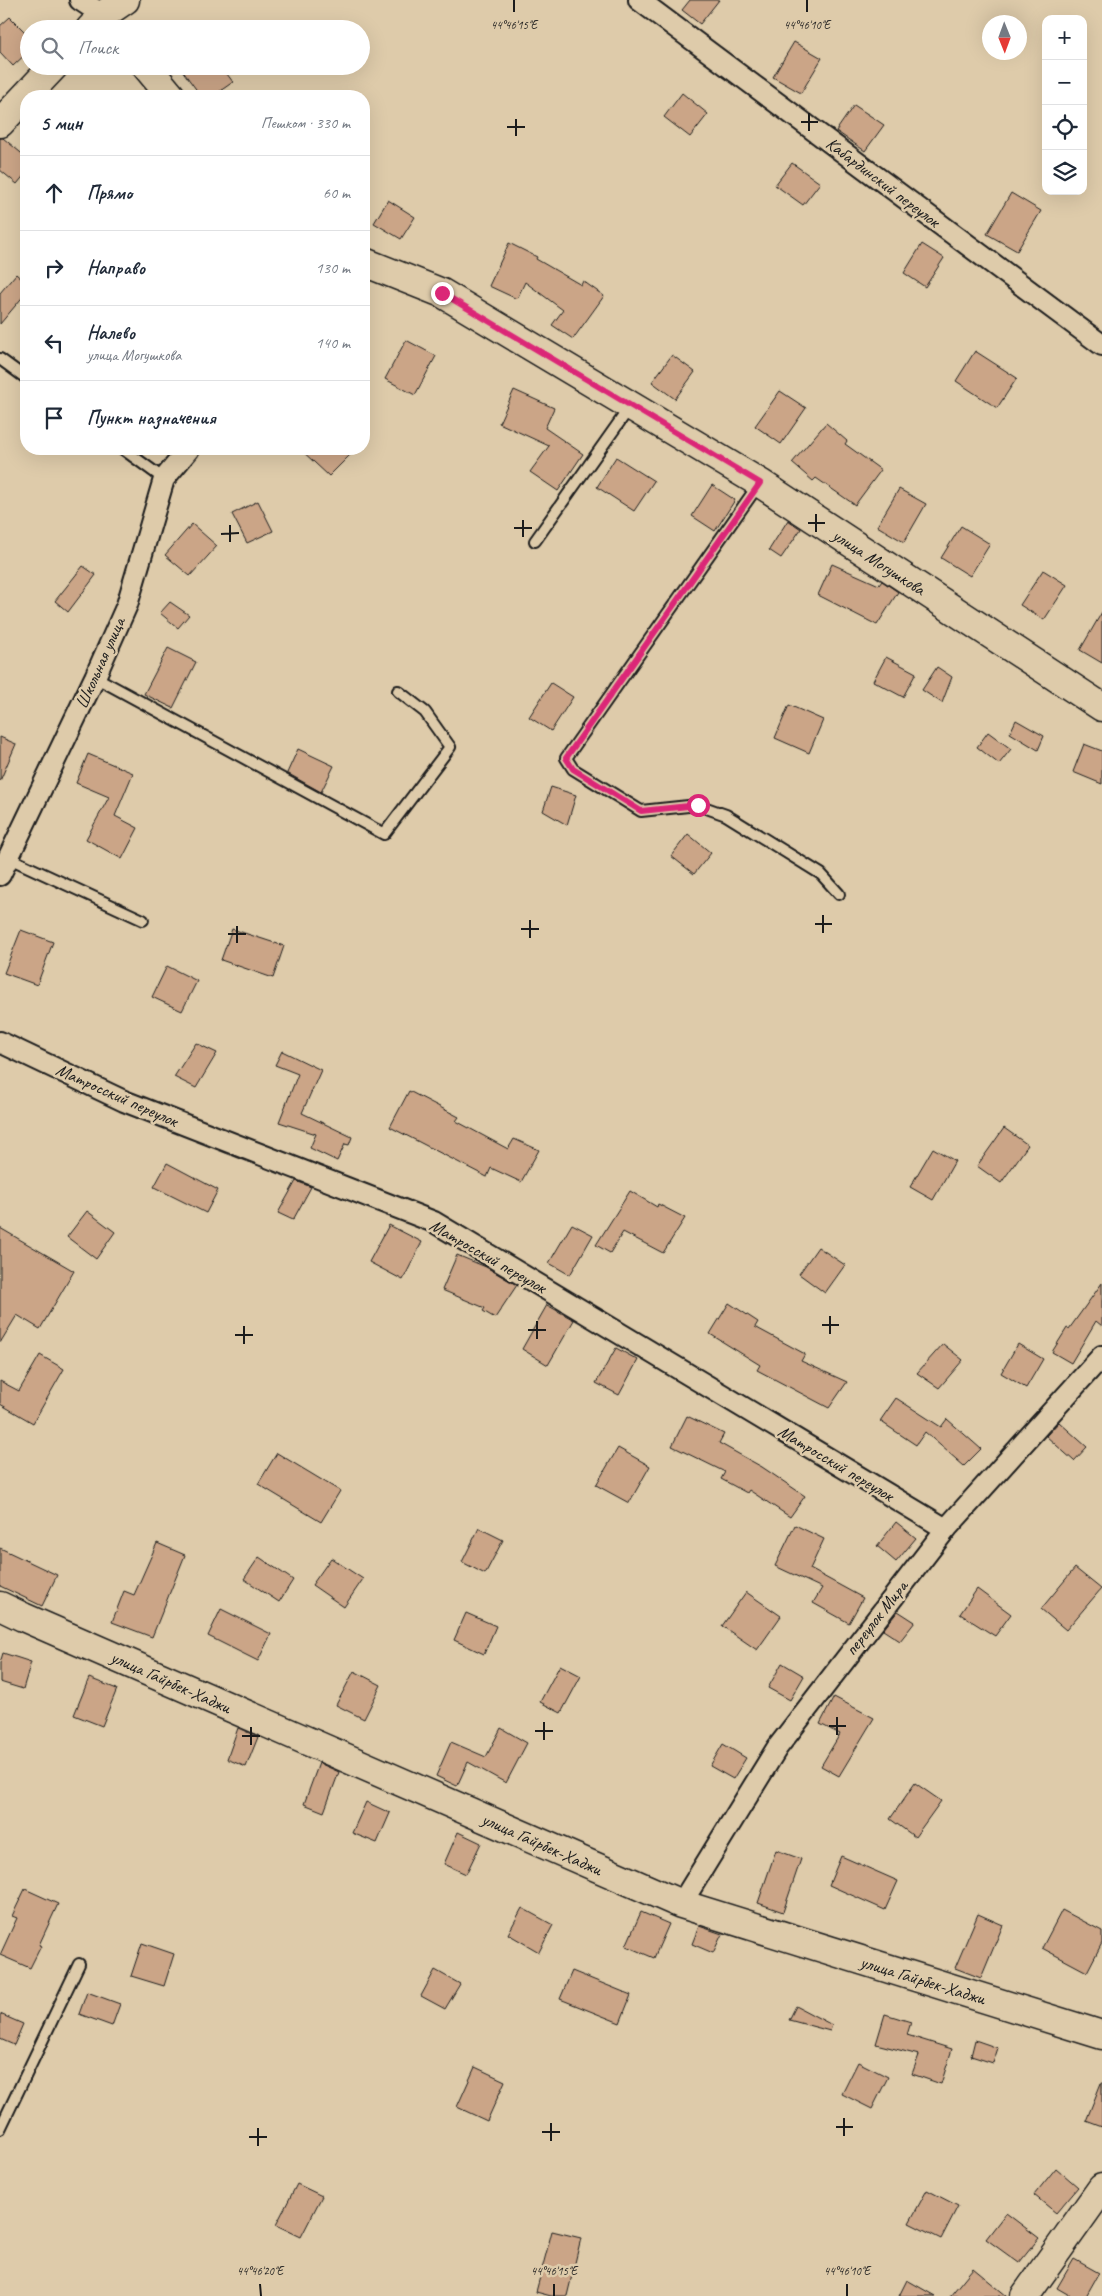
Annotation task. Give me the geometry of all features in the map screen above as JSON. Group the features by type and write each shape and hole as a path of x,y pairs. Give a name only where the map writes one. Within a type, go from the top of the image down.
{"street":[{"path":"80,0 108,18"},
{"name":"Кабардинский переулок","path":"639,0 1102,345"},
{"path":"31,90 45,75"},
{"path":"154,75 166,90"},
{"path":"0,123 20,102"},
{"name":"улица Могушкова","path":"370,264 442,293 760,483 1102,708"},
{"name":"Школьная улица","path":"4,866 95,677 127,605 164,479 184,455"},
{"name":"Матросский переулок","path":"0,1042 124,1102 434,1222 946,1529"},
{"name":"переулок Мира","path":"681,1904 777,1748 946,1529 1102,1356"},
{"name":"улица Гайрбек-Хаджи","path":"0,1606 32,1622 681,1904 1102,2035"},
{"path":"1025,2296 1102,2188"}],"lane":[{"path":"0,359 20,374"},
{"path":"535,541 631,406"},
{"path":"131,455 164,479"},
{"path":"760,483 566,758 573,769 641,811 698,805 726,815 821,874 839,894"},
{"path":"95,677 384,834 450,747 425,712 398,691"},
{"path":"4,866 143,920"},
{"path":"0,2129 79,1964"}],"building":[{"path":"690,0 719,0 700,24 682,10"},
{"path":"10,17 20,27 20,59 13,66 0,52 0,26"},
{"path":"794,42 822,58 801,93 773,77"},
{"path":"186,75 228,75 233,82 222,90 197,90"},
{"path":"682,93 708,114 690,137 664,117"},
{"path":"854,105 884,125 865,151 836,131"},
{"path":"0,138 3,138 20,152 20,180 17,184 0,170"},
{"path":"792,163 820,183 803,205 775,185"},
{"path":"1011,193 1041,211 1017,251 987,234"},
{"path":"388,200 415,217 401,239 374,223"},
{"path":"509,243 537,257 536,259 581,285 583,281 604,296 573,339 552,325 563,310 525,282 517,299 489,286"},
{"path":"922,244 944,258 925,287 904,273"},
{"path":"16,274 20,278 20,300 0,324 0,293"},
{"path":"406,340 436,356 415,395 385,379"},
{"path":"975,351 1017,378 997,408 956,381"},
{"path":"672,355 695,372 675,399 652,382"},
{"path":"514,390 554,408 545,428 583,454 558,491 530,472 549,446 499,423"},
{"path":"780,391 806,408 781,444 755,426"},
{"path":"826,423 847,441 845,444 881,470 855,505 816,478 813,481 792,463"},
{"path":"306,455 350,455 329,476"},
{"path":"616,457 654,481 634,511 597,487"},
{"path":"712,485 735,500 715,531 692,516"},
{"path":"899,489 926,504 904,542 877,526"},
{"path":"258,501 273,531 247,543 232,514"},
{"path":"788,520 801,529 781,558 769,550"},
{"path":"192,524 217,546 190,576 165,555"},
{"path":"961,526 990,544 970,576 941,558"},
{"path":"832,564 879,585 882,581 898,592 877,625 818,595"},
{"path":"83,566 96,575 68,612 55,601"},
{"path":"1043,570 1067,585 1044,620 1020,605"},
{"path":"170,602 189,615 178,628 160,613"},
{"path":"1102,612 1102,663 1080,650"},
{"path":"168,648 196,662 173,708 144,694"},
{"path":"886,657 916,673 903,697 873,681"},
{"path":"937,667 952,677 942,703 922,690"},
{"path":"551,683 573,697 551,731 529,717"},
{"path":"789,705 823,720 809,753 775,738"},
{"path":"1016,720 1044,736 1038,750 1010,733"},
{"path":"988,732 1011,749 999,764 977,747"},
{"path":"0,737 16,744 0,781"},
{"path":"1084,744 1102,751 1102,784 1073,772"},
{"path":"298,749 334,766 321,792 287,773"},
{"path":"88,754 133,773 115,816 138,828 122,859 86,839 109,797 76,783"},
{"path":"551,787 576,795 567,825 543,811"},
{"path":"688,834 711,853 694,874 671,856"},
{"path":"232,929 284,946 273,978 221,960"},
{"path":"21,930 53,942 37,985 4,973"},
{"path":"167,966 197,981 182,1011 152,997"},
{"path":"196,1043 217,1053 196,1088 174,1077"},
{"path":"282,1051 321,1070 302,1113 352,1137 349,1145 345,1144 337,1161 310,1148 316,1134 279,1122 298,1074 275,1065"},
{"path":"409,1091 459,1117 456,1121 508,1149 514,1139 539,1150 521,1182 491,1168 487,1177 390,1127"},
{"path":"1004,1128 1028,1145 1001,1183 977,1166"},
{"path":"933,1148 955,1161 933,1200 910,1187"},
{"path":"167,1163 218,1190 206,1213 154,1187"},
{"path":"296,1181 311,1187 293,1220 278,1213"},
{"path":"630,1191 657,1207 658,1204 685,1218 663,1253 623,1232 610,1253 596,1245"},
{"path":"87,1211 115,1232 96,1259 67,1237"},
{"path":"572,1224 593,1235 570,1275 549,1263"},
{"path":"389,1225 422,1242 403,1280 369,1262"},
{"path":"0,1228 74,1271 40,1329 17,1315 0,1343"},
{"path":"818,1247 845,1265 825,1293 799,1274"},
{"path":"457,1255 486,1267 517,1285 495,1318 483,1311 485,1308 442,1290"},
{"path":"1102,1283 1102,1326 1096,1321 1071,1363 1052,1352 1067,1328 1069,1329"},
{"path":"729,1303 758,1322 755,1327 805,1354 801,1361 847,1382 829,1408 757,1370 760,1365 710,1334"},
{"path":"547,1305 574,1320 548,1365 522,1349"},
{"path":"943,1344 963,1360 939,1388 917,1373"},
{"path":"1018,1344 1043,1359 1026,1388 1001,1373"},
{"path":"616,1348 638,1360 619,1395 596,1383"},
{"path":"40,1355 64,1369 33,1423 0,1404 0,1381 19,1391"},
{"path":"896,1398 941,1427 947,1419 981,1449 964,1466 925,1432 916,1445 880,1421"},
{"path":"687,1416 724,1434 719,1443 762,1467 805,1496 790,1517 749,1490 747,1493 721,1479 725,1472 672,1446"},
{"path":"1059,1422 1087,1447 1074,1461 1046,1436"},
{"path":"618,1448 650,1466 629,1503 596,1485"},
{"path":"277,1453 340,1491 321,1522 258,1484"},
{"path":"896,1522 916,1538 896,1562 877,1546"},
{"path":"795,1525 824,1539 810,1569 863,1598 849,1623 813,1603 822,1588 775,1566"},
{"path":"479,1528 503,1540 485,1574 462,1562"},
{"path":"157,1543 185,1555 152,1637 112,1622 124,1591 134,1595"},
{"path":"0,1548 57,1575 42,1606 0,1586"},
{"path":"259,1557 293,1580 279,1602 244,1579"},
{"path":"331,1558 363,1579 344,1607 312,1585"},
{"path":"1075,1568 1101,1589 1066,1630 1041,1609"},
{"path":"977,1589 1011,1614 995,1636 960,1614"},
{"path":"746,1592 781,1616 757,1650 722,1626"},
{"path":"221,1609 271,1634 258,1661 208,1636"},
{"path":"898,1611 915,1622 900,1641 883,1630"},
{"path":"466,1613 496,1626 484,1654 454,1640"},
{"path":"3,1653 31,1662 23,1689 0,1682 0,1663"},
{"path":"782,1663 804,1676 790,1700 768,1688"},
{"path":"560,1665 581,1676 561,1713 540,1702"},
{"path":"354,1671 381,1685 364,1719 336,1705"},
{"path":"89,1678 117,1689 102,1726 74,1715"},
{"path":"834,1697 874,1718 839,1776 821,1766 840,1734 820,1724"},
{"path":"238,1728 258,1737 246,1767 227,1759"},
{"path":"501,1728 527,1743 506,1783 468,1762 457,1786 436,1776 451,1742 486,1757"},
{"path":"723,1744 746,1758 733,1779 710,1766"},
{"path":"319,1763 339,1772 324,1812 304,1804"},
{"path":"915,1783 941,1801 915,1837 890,1819"},
{"path":"366,1802 390,1813 377,1843 352,1833"},
{"path":"458,1832 481,1843 466,1874 444,1864"},
{"path":"776,1850 801,1859 783,1912 758,1903"},
{"path":"841,1856 898,1881 885,1910 829,1885"},
{"path":"25,1889 58,1904 30,1968 0,1955 17,1918 12,1916"},
{"path":"522,1908 553,1925 539,1952 508,1934"},
{"path":"1062,1910 1102,1931 1102,1943 1087,1972 1042,1948"},
{"path":"641,1912 669,1924 654,1958 626,1946"},
{"path":"978,1914 1003,1925 981,1978 955,1968"},
{"path":"699,1926 722,1934 713,1953 692,1944"},
{"path":"142,1943 174,1954 164,1986 131,1976"},
{"path":"435,1970 460,1984 445,2009 421,1996"},
{"path":"572,1971 631,1995 620,2023 560,1999"},
{"path":"87,1992 120,2004 112,2026 79,2014"},
{"path":"796,2006 832,2025 830,2031 789,2020"},
{"path":"0,2014 23,2024 14,2045 0,2039"},
{"path":"885,2014 911,2022 907,2035 952,2049 941,2084 912,2074 919,2055 876,2044"},
{"path":"975,2040 998,2048 993,2063 971,2056"},
{"path":"858,2062 888,2077 872,2109 842,2094"},
{"path":"475,2067 505,2081 487,2121 457,2107"},
{"path":"1102,2083 1102,2127 1086,2121"},
{"path":"1056,2168 1078,2187 1056,2213 1034,2195"},
{"path":"297,2184 322,2196 301,2237 276,2225"},
{"path":"927,2190 958,2206 941,2239 909,2223"},
{"path":"1006,2213 1039,2238 1019,2263 986,2239"},
{"path":"552,2231 581,2238 567,2296 551,2296 536,2292"},
{"path":"1074,2259 1099,2273 1086,2296 1071,2296 1057,2288"},
{"path":"973,2268 1007,2296 950,2296"},
{"path":"907,2280 935,2296 899,2296"}],"route":[{"path":"442,293 760,483 566,758 573,769 641,811 698,805"}]}
